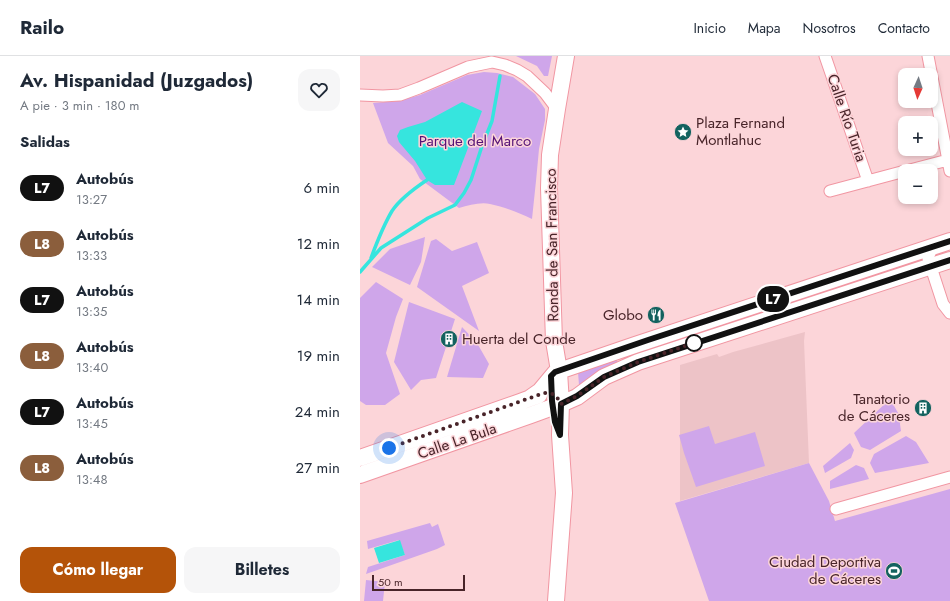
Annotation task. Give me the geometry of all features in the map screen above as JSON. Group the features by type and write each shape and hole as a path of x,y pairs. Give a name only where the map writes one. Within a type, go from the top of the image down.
{"main road":[{"name":"Ronda de San Francisco","path":"556,601 564,493 555,401 549,188 550,154 566,56"},
{"path":"555,374 635,345 950,241"},
{"path":"555,401 577,396 604,377 638,362 950,260"},
{"name":"Calle La Bula","path":"530,398 540,391 555,374"},
{"name":"Calle La Bula","path":"360,458 544,393 555,401 531,415 360,475"},
{"path":"531,415 558,430"}],"street":[{"name":"Calle Río Turia","path":"825,56 868,181"},
{"path":"928,56 949,166 938,167"},
{"path":"360,95 400,95 468,67 492,62 505,65 527,76 545,93 557,109"},
{"path":"830,191 898,173"},
{"path":"932,248 928,258 943,304 950,313"},
{"path":"635,345 638,362"},
{"path":"836,509 950,477"}],"shaded area":[{"path":"805,332 804,341 809,463 680,501 680,365 717,354 719,357"}],"green space":[{"path":"516,56 552,56 548,76 544,76 537,66"},
{"name":"Parque del Marco","path":"484,72 497,73 513,77 535,94 545,109 545,120 539,149 532,219 506,208 486,203 459,208 420,179 413,166 388,143 373,103 398,101 420,95 467,75"},
{"path":"425,237 421,262 410,285 372,267 390,249"},
{"path":"436,239 452,251 477,242 489,273 462,286 479,331 417,287 431,241"},
{"path":"376,282 403,299 396,317 386,353 400,394 385,405 366,405 360,401 360,298"},
{"path":"409,302 455,319 436,378 421,380 411,390 394,362"},
{"path":"462,327 477,343 489,364 483,378 447,377"},
{"path":"617,359 617,362 579,385 578,372"},
{"path":"890,399 901,418 901,431 870,450 861,447 854,433"},
{"path":"709,426 715,444 755,432 765,466 696,487 679,435"},
{"path":"906,436 916,442 929,463 875,473 870,463 874,454"},
{"path":"850,443 854,450 851,458 825,473 823,466"},
{"path":"809,463 829,501 835,521 950,489 950,601 709,601 675,503"},
{"path":"856,465 864,468 869,479 830,489 830,481"},
{"path":"430,523 432,527 438,524 445,545 366,574 368,567 405,555 399,540 368,549 367,541"},
{"path":"366,580 385,582 383,601 364,601"}],"water":[{"path":"462,102 482,111 454,185 435,185 427,180 415,161 399,142 397,136 400,130 425,122"},
{"path":"400,540 405,555 379,563 374,548"}],"waterway":[{"path":"360,272 381,248 428,218 455,205 464,193 471,180 492,121 500,76"},
{"path":"371,258 383,228 392,211 403,198 427,180"}],"bus line":[{"name":"L7","path":"950,241 555,372 551,376 552,401 555,422 560,435 561,404 577,396 604,377 638,362 950,260"}],"place":[{"name":"Plaza Fernand Montlahuc","path":"683,132"},
{"name":"Globo","path":"656,315"},
{"name":"Huerta del Conde","path":"449,339"},
{"name":"Tanatorio de Cáceres","path":"923,408"},
{"name":"Ciudad Deportiva de Cáceres","path":"894,571"}],"route":[{"path":"389,448 544,393 552,393 561,404 577,396 604,377 638,362 694,343"}]}
